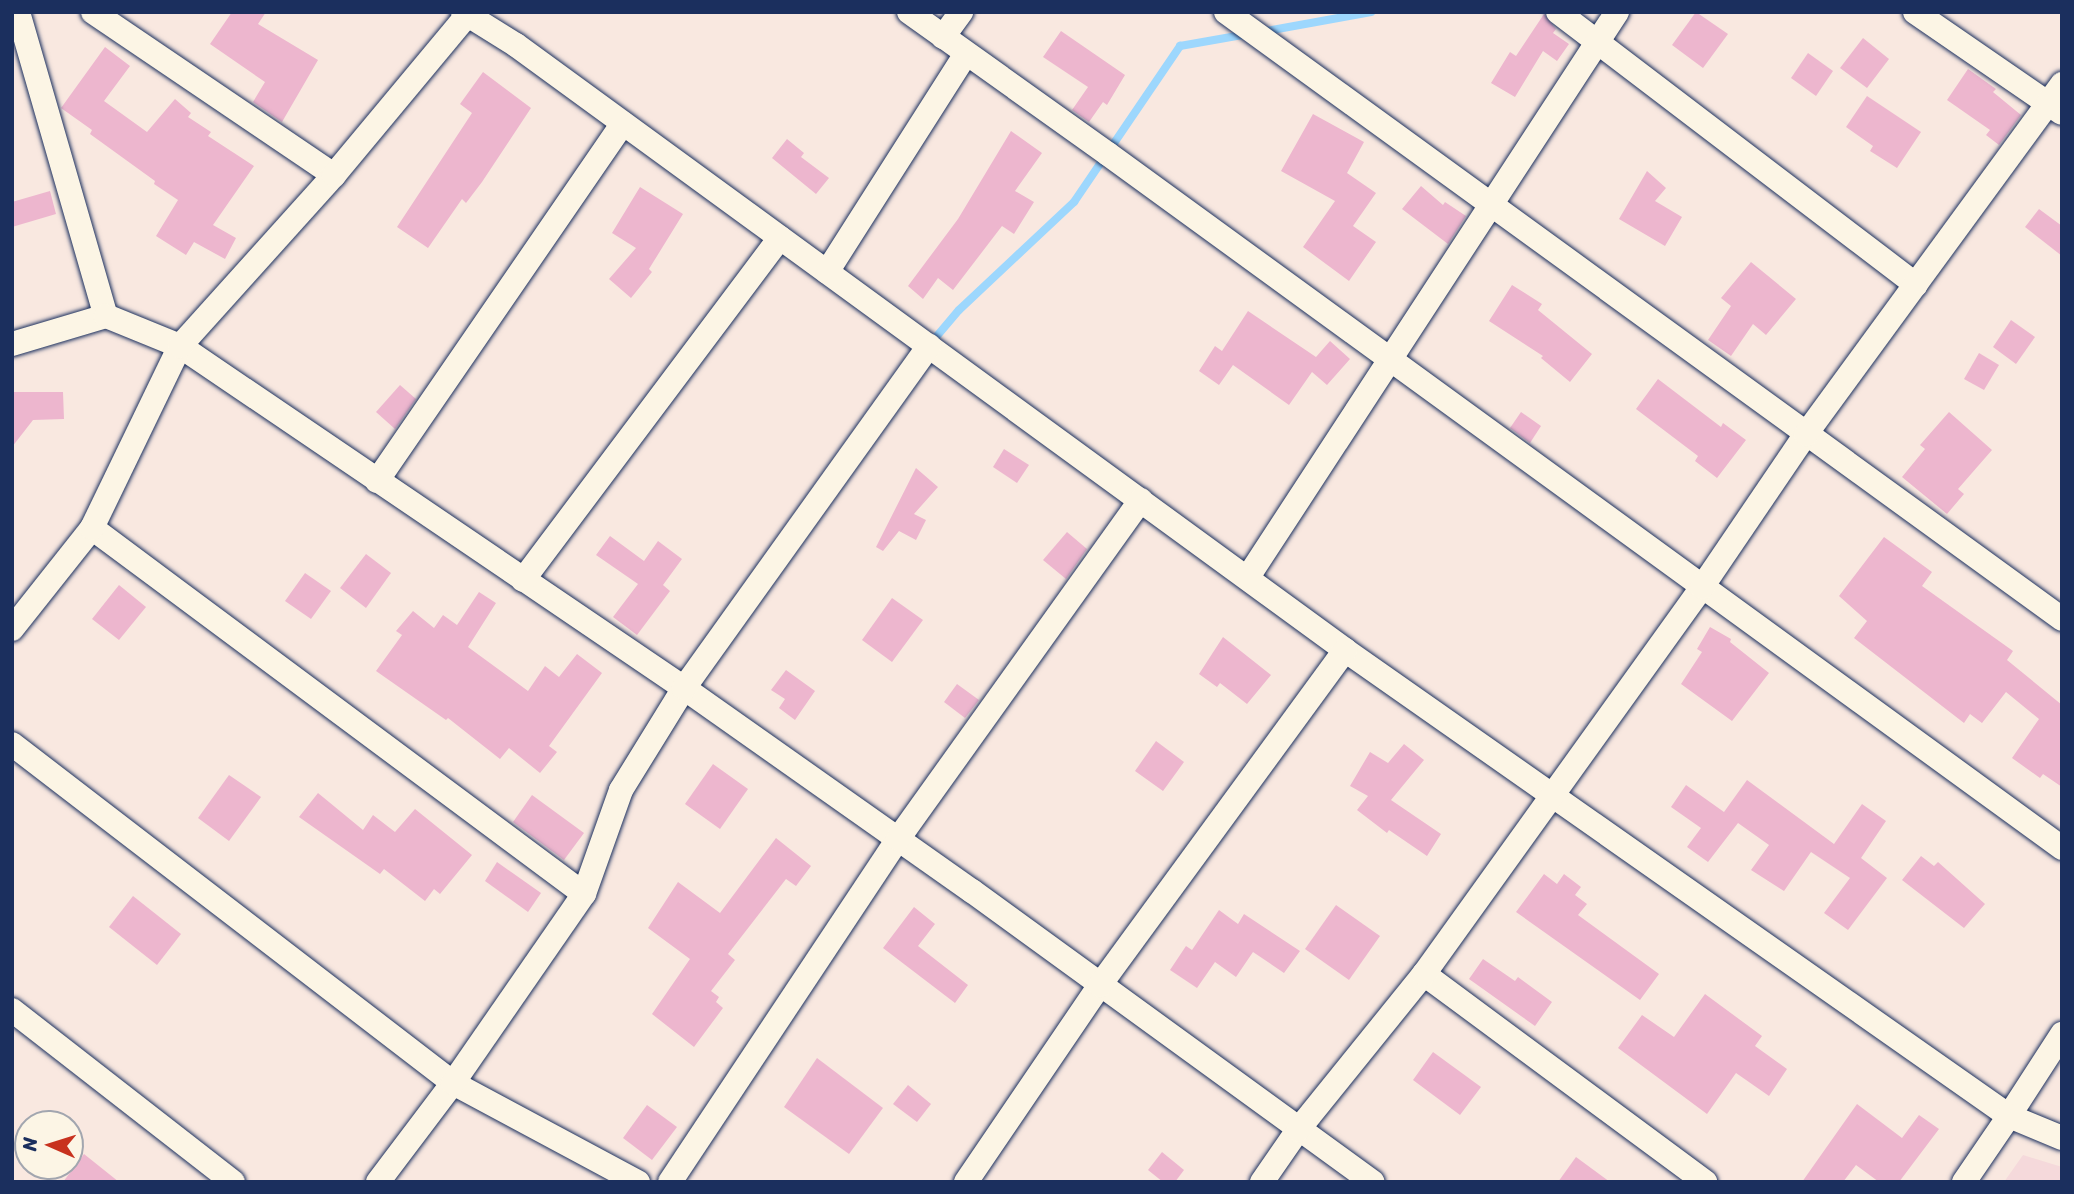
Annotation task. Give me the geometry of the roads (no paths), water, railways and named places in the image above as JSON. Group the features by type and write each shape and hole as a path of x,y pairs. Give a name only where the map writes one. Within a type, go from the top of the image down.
{"street":[{"path":"18,12 106,316"},
{"path":"93,12 334,175"},
{"path":"909,12 2062,848"},
{"path":"943,37 961,12"},
{"path":"1226,12 2062,619"},
{"path":"1558,12 1916,285"},
{"path":"1248,577 1617,12"},
{"path":"1262,1182 1298,1130 1424,974 1702,587 1806,434 2057,100 1915,12"},
{"path":"12,629 92,528 180,346 334,175 467,13 516,45 1345,650 1551,796 2009,1116 2062,1138"},
{"path":"827,272 966,54"},
{"path":"377,481 623,123"},
{"path":"523,580 780,238"},
{"path":"12,344 106,316 180,346 684,688 1373,1182"},
{"path":"378,1182 453,1083 584,894 621,790 684,688 929,346"},
{"path":"670,1182 898,839 1141,500"},
{"path":"92,528 584,894"},
{"path":"966,1182 1100,985 1345,650"},
{"path":"12,744 453,1083 638,1182"},
{"path":"1424,974 1705,1182"},
{"path":"12,1010 233,1182"},
{"path":"1964,1182 2062,1034"}],"waterway":[{"path":"1261,32 1371,12"},
{"path":"931,343 959,310 1074,202 1180,46 1248,34"}]}
